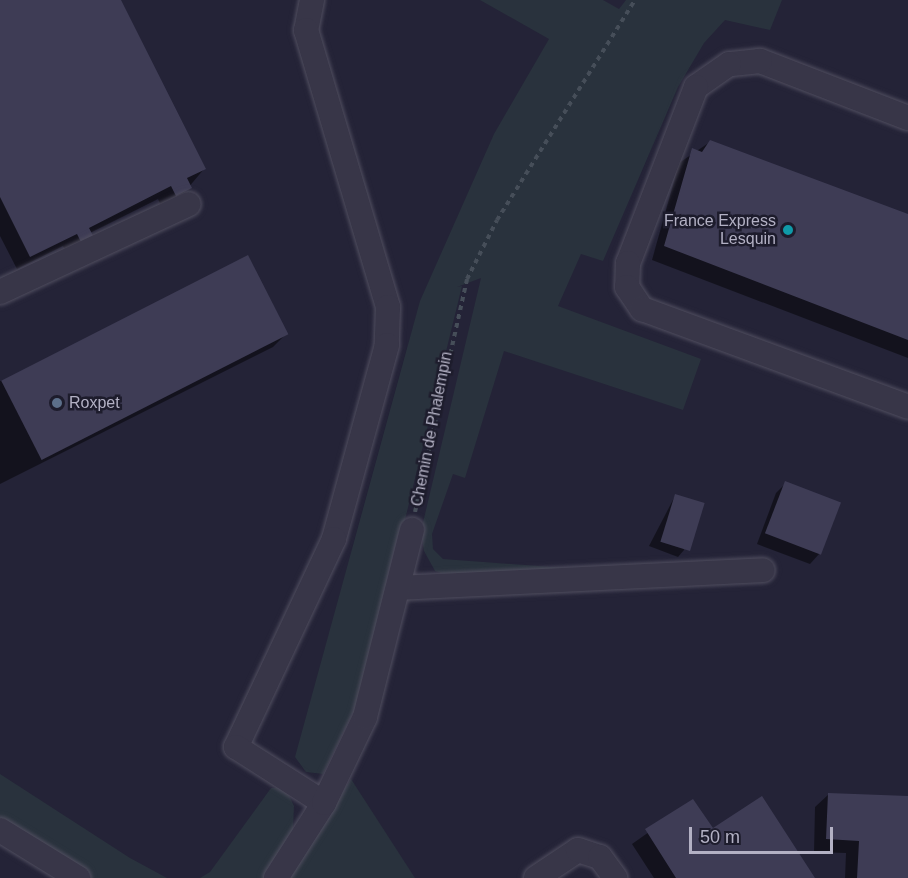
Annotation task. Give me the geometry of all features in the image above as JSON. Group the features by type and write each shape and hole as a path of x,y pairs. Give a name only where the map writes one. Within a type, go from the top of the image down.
{"street":[{"path":"312,0 306,30 388,307 387,345 334,538 236,747 324,803"},
{"path":"908,118 760,62 729,64 696,87 628,263 627,286 642,309 908,407"},
{"path":"0,292 189,204"},
{"name":"Chemin de Phalempin","path":"276,878 324,803 365,717 412,530"},
{"path":"399,588 763,570"},
{"path":"0,830 78,878"},
{"path":"536,878 578,850 600,857 615,878"}],"path":[{"name":"Chemin de Phalempin","path":"412,530 467,279 497,220 635,0"}],"shaded area":[{"path":"480,0 603,0 619,9 626,0 782,0 770,30 725,20 704,43 678,87 603,261 581,254 558,306 701,359 683,410 504,351 465,478 453,474 432,534 433,549 443,559 593,570 450,576 435,571 424,551 421,531 481,278 457,287 462,286 363,692 323,774 306,772 295,757 420,301 494,134 549,39"},
{"path":"0,774 130,858 167,878 89,878 0,823"},
{"path":"351,779 415,878 285,878"},
{"path":"285,787 294,806 293,831 266,878 200,878 210,872 271,788"}],"building":[{"path":"0,0 121,0 206,169 187,178 192,188 176,196 171,186 89,228 97,243 85,250 77,234 30,257 0,197"},
{"name":"France Express Lesquin","path":"710,140 908,214 908,340 664,246 692,148 702,152"},
{"path":"248,255 288,334 42,460 1,381"},
{"path":"785,481 841,503 821,555 765,533"},
{"path":"675,494 705,503 690,551 660,542"},
{"path":"828,793 908,796 908,878 857,878 859,841 826,839"},
{"path":"762,796 815,878 676,878 645,829 693,799 713,828"}],"place":[{"name":"France Express Lesquin","path":"788,230"},
{"name":"Roxpet","path":"57,403"}]}
